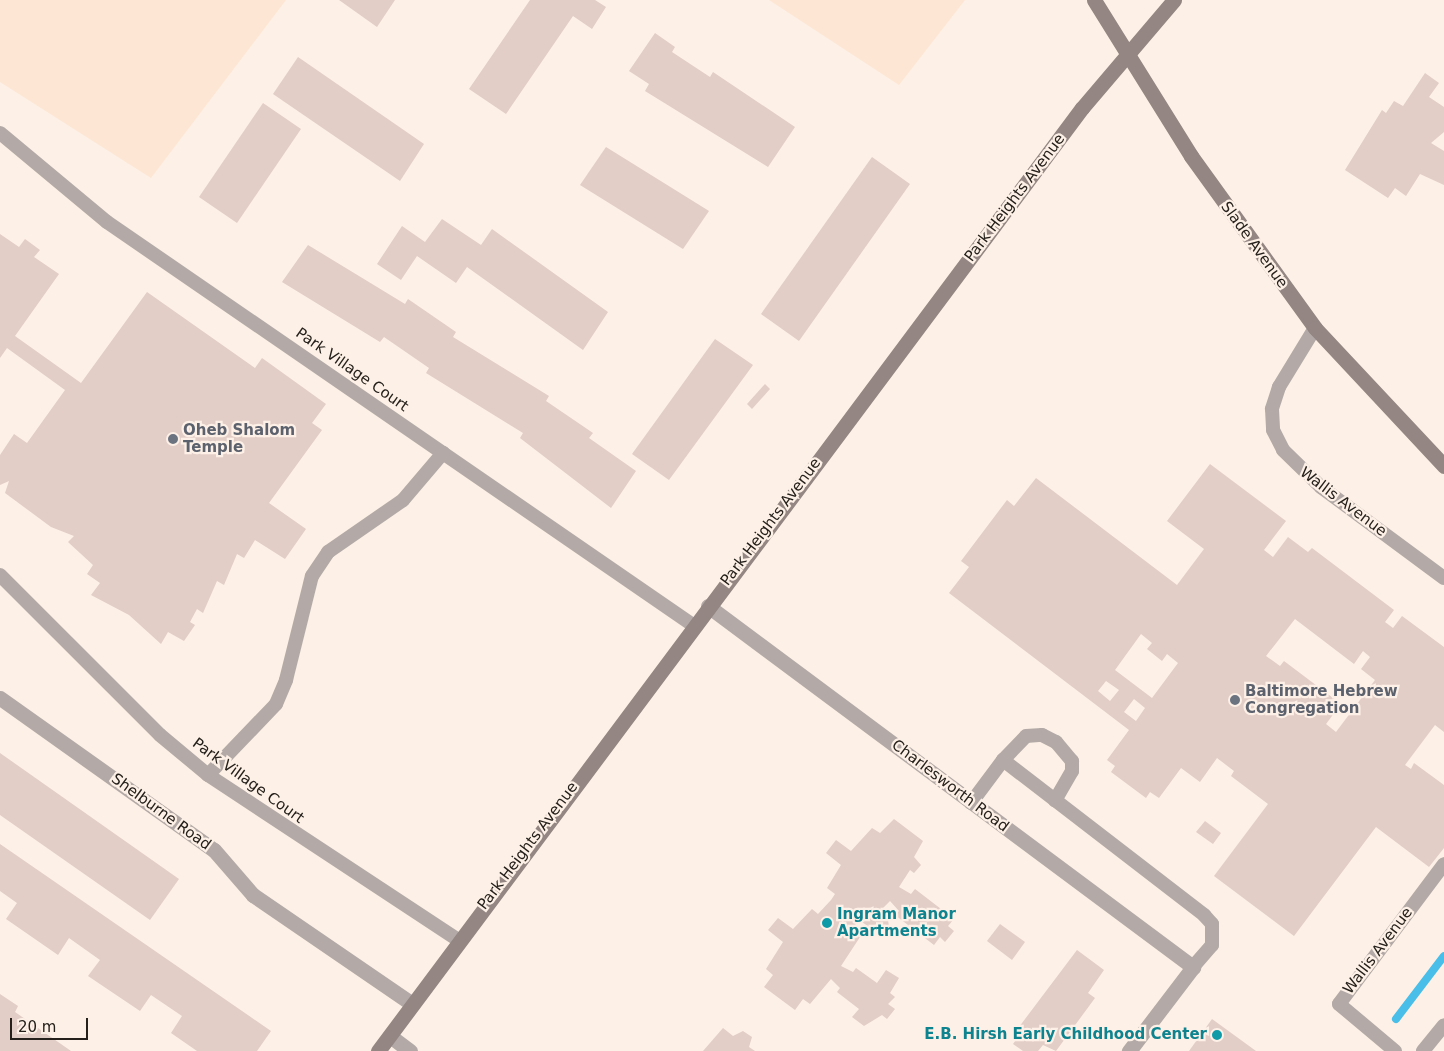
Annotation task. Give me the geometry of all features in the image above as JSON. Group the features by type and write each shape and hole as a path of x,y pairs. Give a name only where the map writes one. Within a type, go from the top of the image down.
{"main road":[{"name":"Slade Avenue","path":"1094,0 1125,53 1241,228 1315,328 1444,466"},
{"name":"Park Heights Avenue","path":"378,1051 458,940 693,625 1125,53 1174,0"}],"street":[{"name":"Charlesworth Road","path":"708,606 1192,966"},
{"name":"Shelburne Road","path":"0,698 214,850 253,895 412,1004"},
{"path":"1129,1051 1192,966"},
{"path":"390,1036 410,1051"}],"lane":[{"name":"Park Village Court","path":"0,133 107,222 693,625"},
{"name":"Wallis Avenue","path":"1315,328 1279,387 1272,410 1273,430 1283,450 1321,487 1444,578"},
{"path":"208,775 276,704 312,576 328,552 403,500 443,453"},
{"name":"Park Village Court","path":"0,575 160,735 208,775 458,940"},
{"path":"971,802 1017,740 1026,736 1042,735 1056,742 1072,766 1069,781 1055,800"},
{"path":"1003,760 1204,915 1212,924 1212,945 1192,966"},
{"name":"Wallis Avenue","path":"1395,1051 1339,1004 1444,864"},
{"path":"1423,1051 1444,1025"}],"shaded area":[{"path":"0,0 286,0 151,178 0,82"},
{"path":"769,0 965,0 899,85"}],"building":[{"path":"339,0 395,0 377,27"},
{"path":"530,0 595,0 606,7 592,29 573,16 506,114 469,89"},
{"path":"655,33 675,47 672,52 710,77 713,72 795,127 768,167 645,91 649,84 629,71"},
{"path":"298,57 424,144 400,181 273,94"},
{"path":"1425,73 1439,83 1429,97 1444,107 1444,132 1431,143 1444,151 1444,185 1420,174 1406,196 1395,188 1388,198 1345,170 1382,110 1386,113 1394,101 1403,106"},
{"path":"263,103 301,129 237,223 199,197"},
{"path":"606,147 709,211 683,249 580,185"},
{"path":"872,157 910,184 799,341 761,314"},
{"path":"442,219 481,245 492,229 608,312 583,350 467,267 456,283 417,256 401,280 377,264 402,226 425,242"},
{"name":"Oheb Shalom Temple","path":"0,234 19,247 25,239 40,250 34,257 59,274 15,336 81,383 147,292 255,368 262,358 326,404 312,423 322,430 269,503 306,529 285,559 255,540 244,558 237,554 224,585 217,581 203,613 197,609 190,622 195,625 184,641 168,632 161,644 129,615 91,595 100,583 87,574 93,565 68,542 74,536 51,527 5,493 9,481 0,485 0,455 14,434 27,443 65,390 7,348 0,358"},
{"path":"308,245 405,304 408,299 456,332 453,337 549,396 546,401 593,433 589,438 636,471 611,508 520,438 523,433 426,373 429,368 384,337 380,342 282,282"},
{"path":"715,339 753,365 669,480 632,454"},
{"path":"765,384 770,389 752,409 747,404"},
{"name":"Baltimore Hebrew Congregation","path":"1210,464 1286,521 1264,550 1273,557 1288,537 1308,552 1312,548 1394,610 1385,622 1393,628 1402,616 1444,647 1444,732 1435,725 1405,765 1411,769 1414,763 1444,785 1444,848 1429,867 1376,827 1294,936 1214,876 1268,804 1231,776 1234,771 1217,758 1200,782 1181,768 1159,798 1150,792 1146,798 1111,772 1115,766 1107,760 1129,730 949,593 969,567 961,561 1007,500 1014,506 1036,478 1177,585 1204,549 1167,521","holes":["1295,619 1354,664 1363,651 1370,657 1361,669 1375,680 1336,732 1326,724 1341,704 1284,661 1280,666 1266,656","1141,634 1152,643 1147,649 1162,661 1167,654 1178,663 1152,698 1115,670","1106,681 1119,690 1110,701 1098,691","1134,699 1145,708 1136,721 1124,712"]},
{"path":"0,753 179,879 150,920 0,815"},
{"name":"Ingram Manor Apartments","path":"894,819 923,841 914,857 921,865 914,873 910,870 899,887 911,894 915,889 954,919 948,926 954,931 945,942 940,937 934,945 895,915 899,911 890,901 878,913 888,920 889,927 878,933 859,920 851,930 860,937 841,966 853,972 856,968 877,983 886,970 899,978 890,993 895,997 888,1004 895,1009 887,1019 882,1015 864,1026 852,1017 859,1009 837,992 840,988 831,979 810,1004 803,999 795,1010 764,987 773,975 766,969 783,942 768,930 778,918 793,929 812,909 818,914 831,900 835,894 827,888 841,865 826,853 836,840 851,851 872,828 880,833"},
{"path":"1205,821 1221,833 1213,844 1196,832"},
{"path":"0,844 271,1031 257,1051 197,1051 171,1033 182,1016 151,995 140,1011 88,976 100,960 69,938 58,955 6,919 17,903 0,891"},
{"path":"1000,924 1025,942 1012,960 987,941"},
{"path":"1077,950 1104,970 1088,993 1095,998 1056,1051 1043,1045 1038,1051 1023,1051 1013,1044 1023,1030 1019,1027"},
{"path":"0,994 18,1006 15,1012 71,1051 0,1051"},
{"name":"E.B. Hirsh Early Childhood Center","path":"1212,1019 1256,1051 1189,1051"},
{"path":"723,1028 733,1036 743,1031 752,1037 749,1047 755,1051 703,1051"}],"waterway":[{"path":"1396,1019 1444,956"}],"place":[{"name":"Oheb Shalom Temple","path":"173,439"},
{"name":"Baltimore Hebrew Congregation","path":"1235,700"},
{"name":"Ingram Manor Apartments","path":"827,923"},
{"name":"E.B. Hirsh Early Childhood Center","path":"1217,1035"}]}
